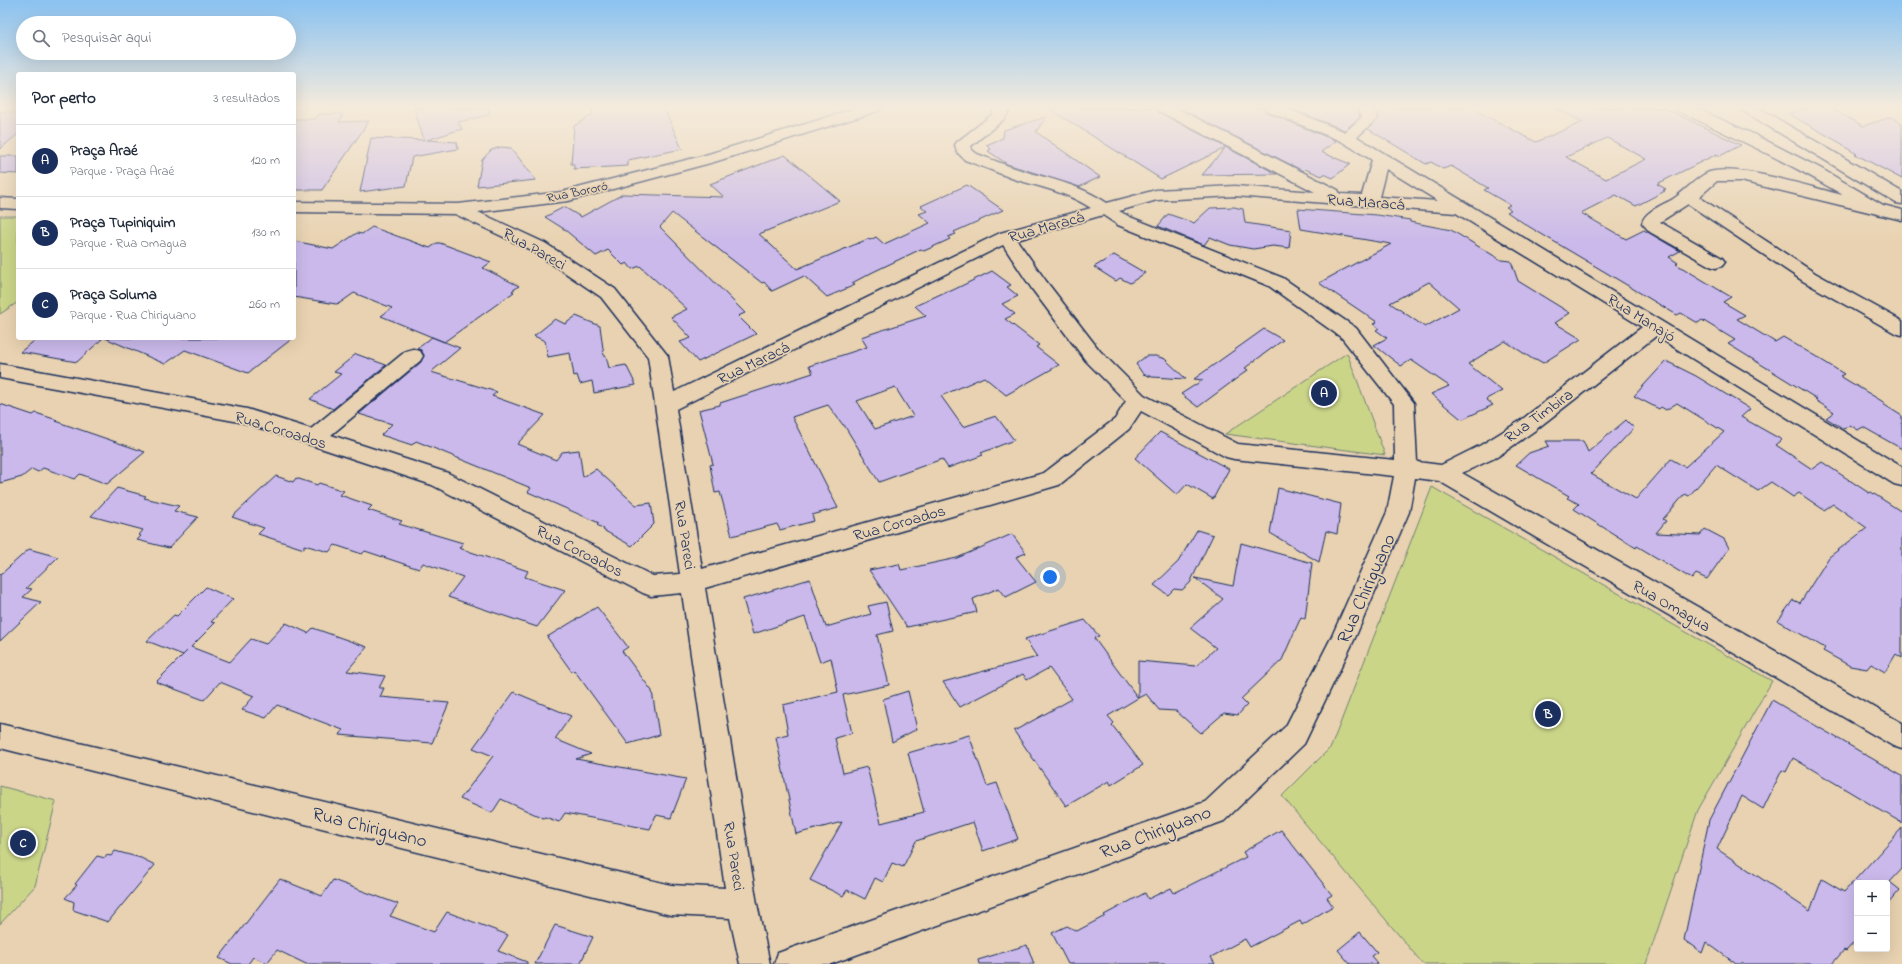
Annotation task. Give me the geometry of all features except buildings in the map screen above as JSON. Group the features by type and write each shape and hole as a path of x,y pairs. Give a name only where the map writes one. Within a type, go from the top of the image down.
{"street":[{"name":"Rua Bororó","path":"296,207 458,209 562,197 727,153"},
{"name":"Rua Chiriguano","path":"789,964 1214,812 1294,735 1343,638 1398,512 1406,470 1404,403 1349,333 1276,282 1124,221 1084,196 1069,189 1020,175 971,157 966,153"},
{"path":"1252,153 1341,199"},
{"name":"Rua Manajó","path":"1372,153 1902,478"},
{"path":"1779,153 1814,171 1877,209"},
{"path":"1824,153 1902,199"},
{"path":"1369,201 1380,158"},
{"path":"1716,262 1656,228 1651,223 1652,219 1688,197 1712,177 1724,175 1744,176 1772,181 1902,215"},
{"path":"1069,189 1071,200 1080,216"},
{"name":"Rua Maracá","path":"666,405 1006,237 1156,195 1235,191 1463,208"},
{"path":"1688,197 1809,277 1902,329"},
{"path":"0,203 16,204"},
{"name":"Rua Pareci","path":"458,209 539,247 608,293 658,356 742,904 755,964"},
{"path":"1006,237 1038,286 1093,356 1137,400 1234,451 1443,473"},
{"name":"Rua Timbira","path":"1443,473 1489,450 1527,426 1656,326"},
{"path":"314,438 413,356"},
{"name":"Rua Coroados","path":"0,371 247,416 440,479 651,586 693,582 739,567 1051,479 1122,424 1137,400"},
{"name":"Rua Omagua","path":"1443,473 1902,737"},
{"name":"Rua Chiriguano","path":"0,736 671,900 742,904"}],"green space":[{"path":"0,216 16,216 16,303 0,314"},
{"path":"1347,353 1385,455 1225,434"},
{"path":"1432,487 1772,681 1698,810 1646,964 1423,964 1282,796 1331,747"},
{"path":"0,786 56,801 35,886 0,924"}],"place":[{"name":"Praça Araé","path":"1324,393"},
{"name":"Praça Tupiniquim","path":"1548,714"},
{"name":"Praça Soluma","path":"23,843"}]}
